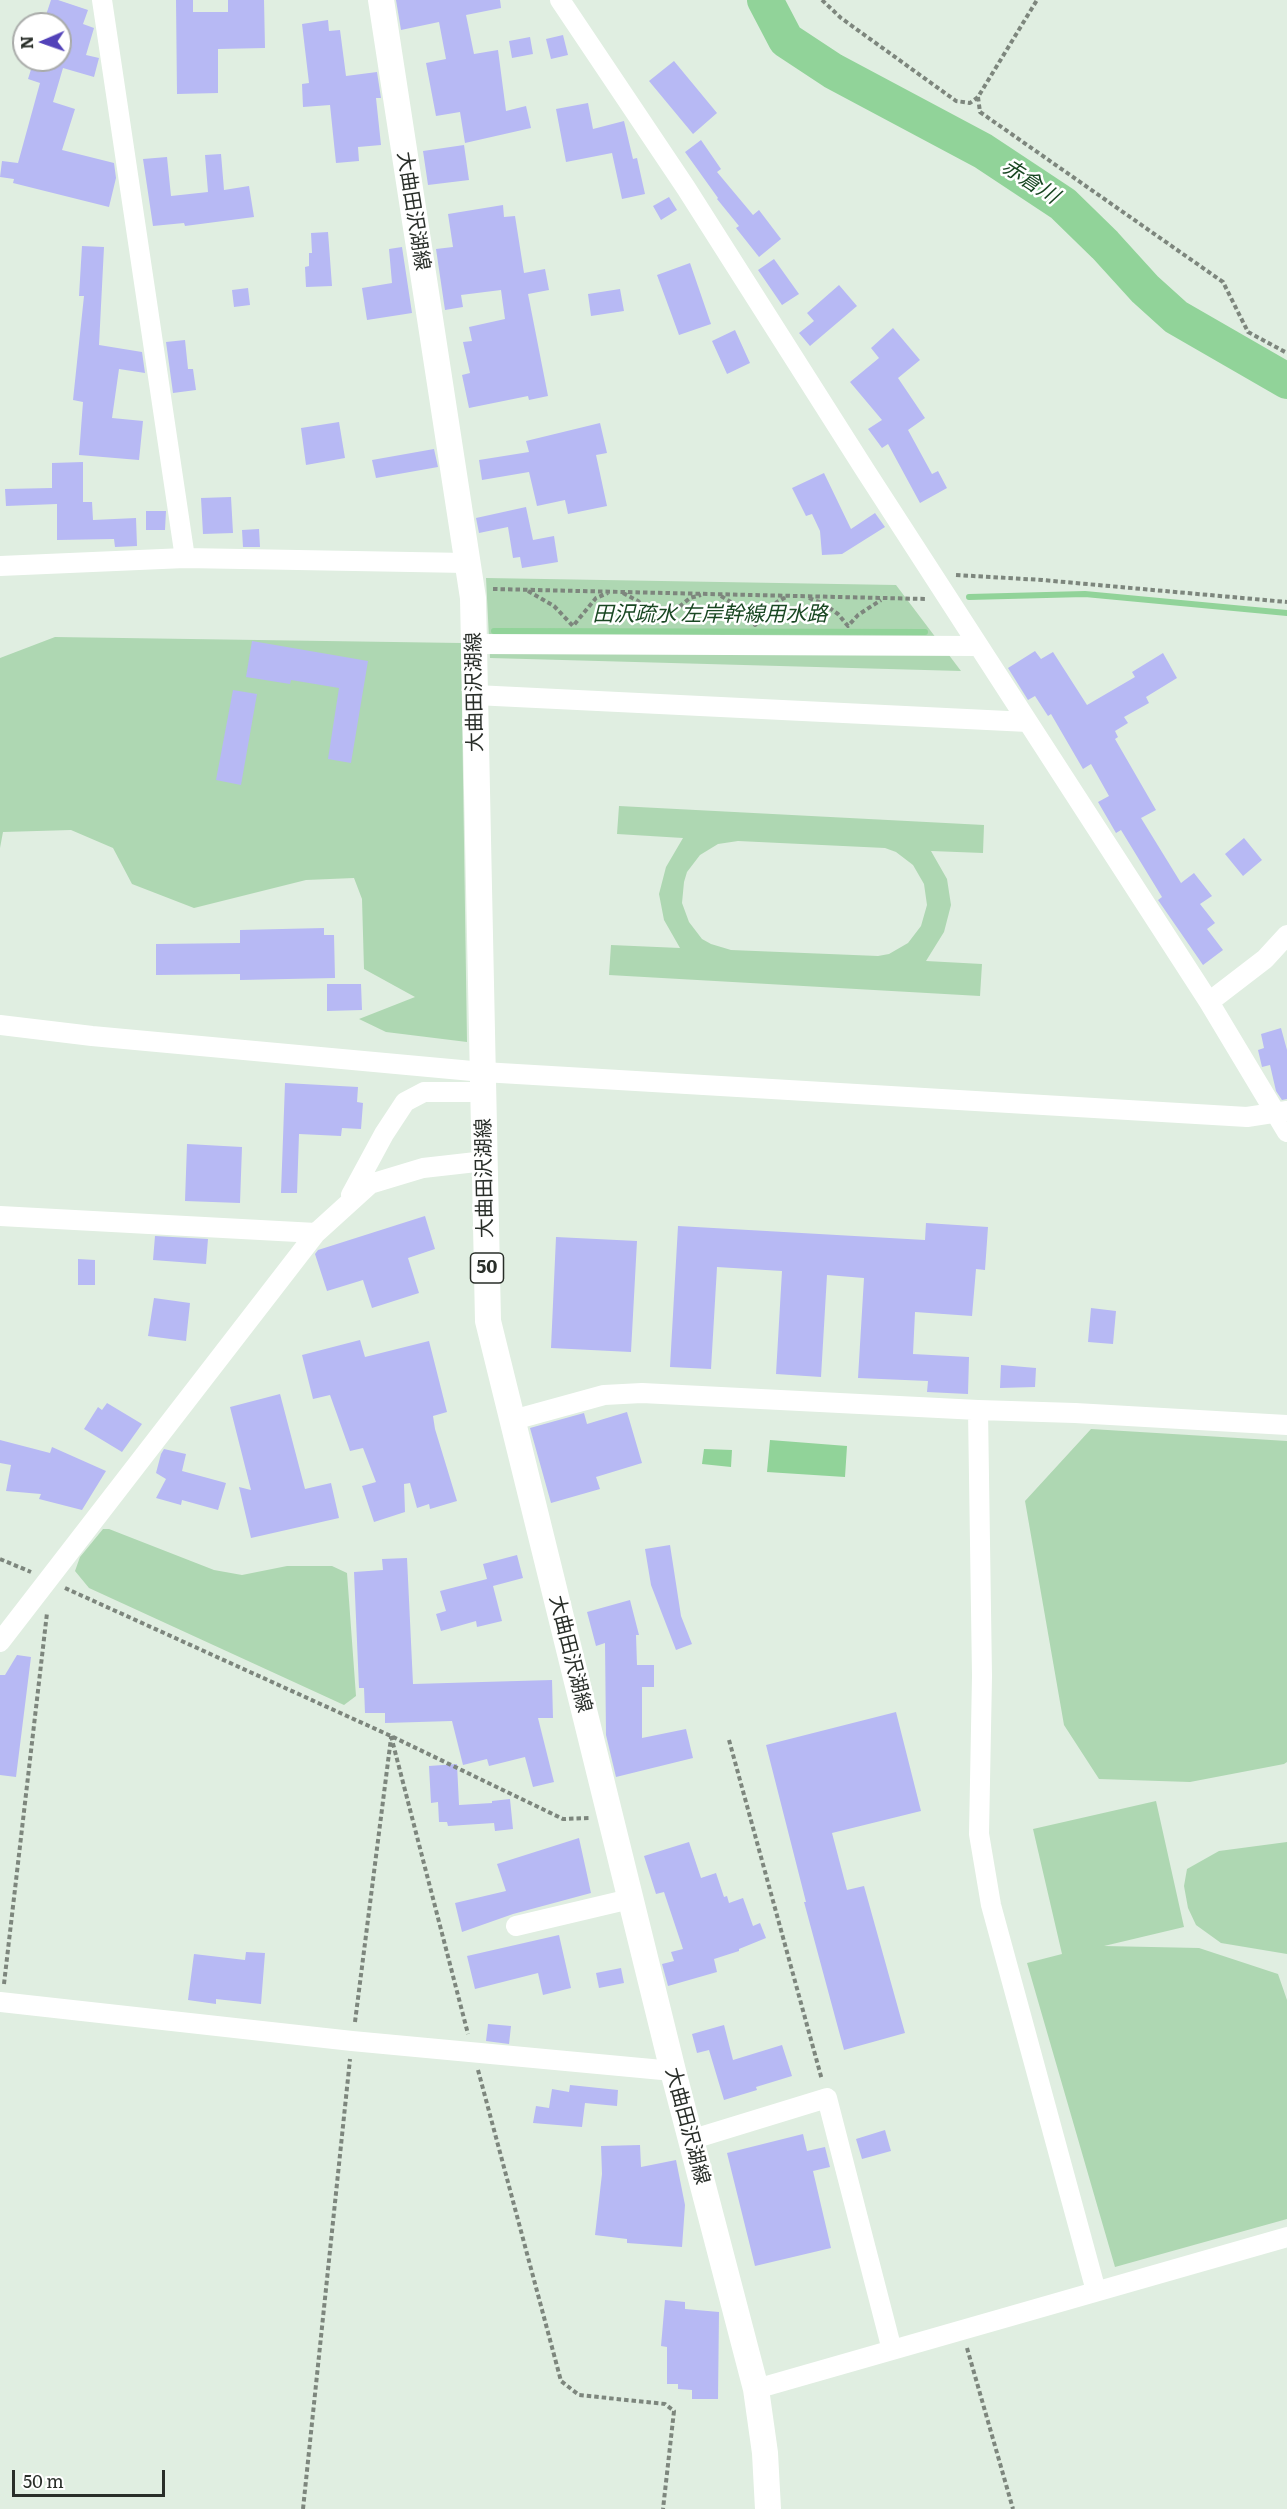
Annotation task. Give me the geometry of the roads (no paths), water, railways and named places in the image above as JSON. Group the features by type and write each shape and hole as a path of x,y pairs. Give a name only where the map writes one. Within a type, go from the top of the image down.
{"main road":[{"name":"大曲田沢湖線","path":"381,0 471,588 488,1321 672,2071 756,2389 765,2453 768,2509"}],"street":[{"path":"102,0 185,558"},
{"path":"560,0 686,188 1281,1112 1287,1132"},
{"path":"0,566 185,558 467,563"},
{"path":"474,644 979,646"},
{"path":"475,695 1028,722"},
{"path":"1209,1002 1265,959 1287,935"},
{"path":"0,1025 483,1082 1247,1117 1281,1112"},
{"path":"344,1207 384,1134 405,1102 424,1092 483,1082"},
{"path":"0,1641 316,1233 370,1184 423,1168 485,1161"},
{"path":"0,1216 316,1233"},
{"path":"513,1420 604,1395 642,1393 1287,1425"},
{"path":"978,1410 982,1676 979,1834 991,1905 1096,2291"},
{"path":"516,1926 630,1899"},
{"path":"1,2002 352,2042 672,2071"},
{"path":"690,2140 826,2098 892,2350"},
{"path":"756,2389 1287,2237"}],"waterway":[{"name":"赤倉川","path":"765,0 786,40 833,71 983,151 1063,204 1145,289 1176,317 1287,381"},
{"name":"田沢疏水 左岸幹線用水路","path":"969,597 1085,594 1287,613"},
{"name":"田沢疏水 左岸幹線用水路","path":"494,631 925,632"}]}
